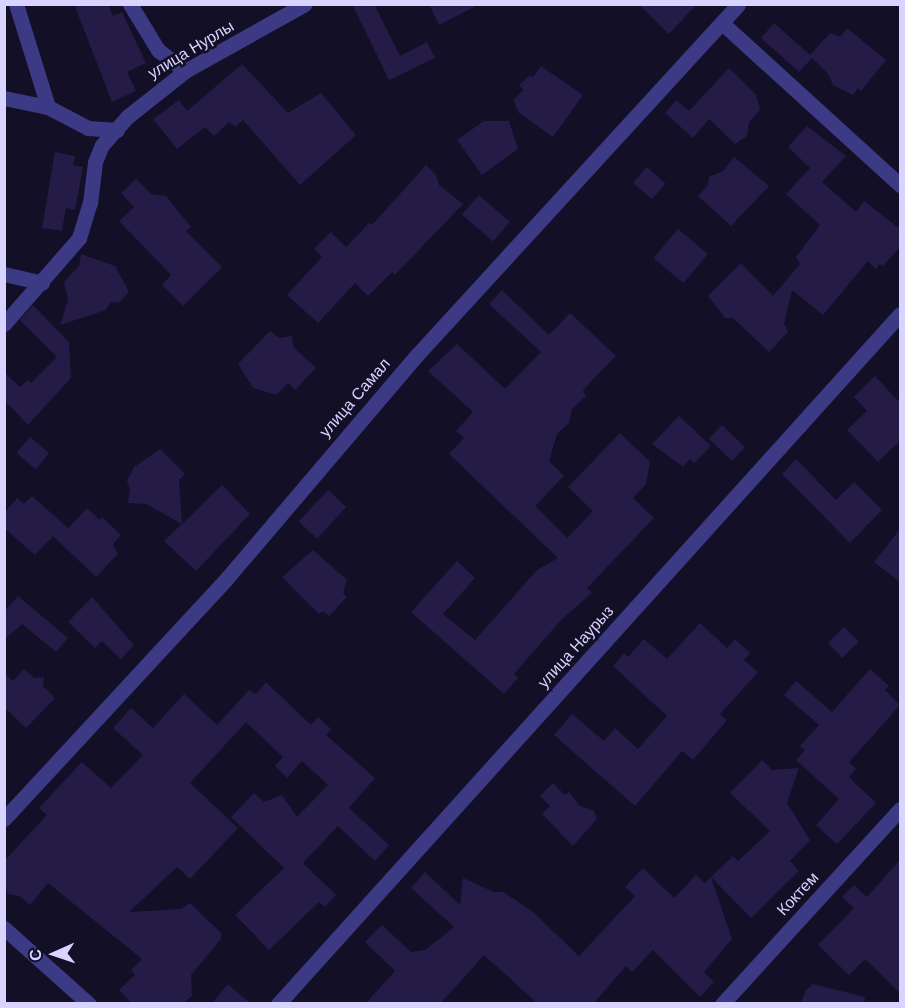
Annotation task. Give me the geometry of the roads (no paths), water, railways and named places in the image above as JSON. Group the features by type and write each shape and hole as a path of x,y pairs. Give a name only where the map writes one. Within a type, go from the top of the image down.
{"street":[{"path":"16,4 48,107"},
{"path":"130,4 158,50 185,71"},
{"name":"улица Нурлы","path":"4,324 79,238 90,203 95,162 102,145 151,95 185,71 305,4"},
{"name":"улица Самал","path":"4,819 227,578 416,356 738,4"},
{"path":"722,23 900,185"},
{"path":"4,98 48,107 88,128 117,130"},
{"path":"4,274 42,283"},
{"name":"улица Наурыз","path":"278,1004 900,314"},
{"name":"Коктем","path":"722,1004 900,809"},
{"path":"4,928 89,1004"}]}
